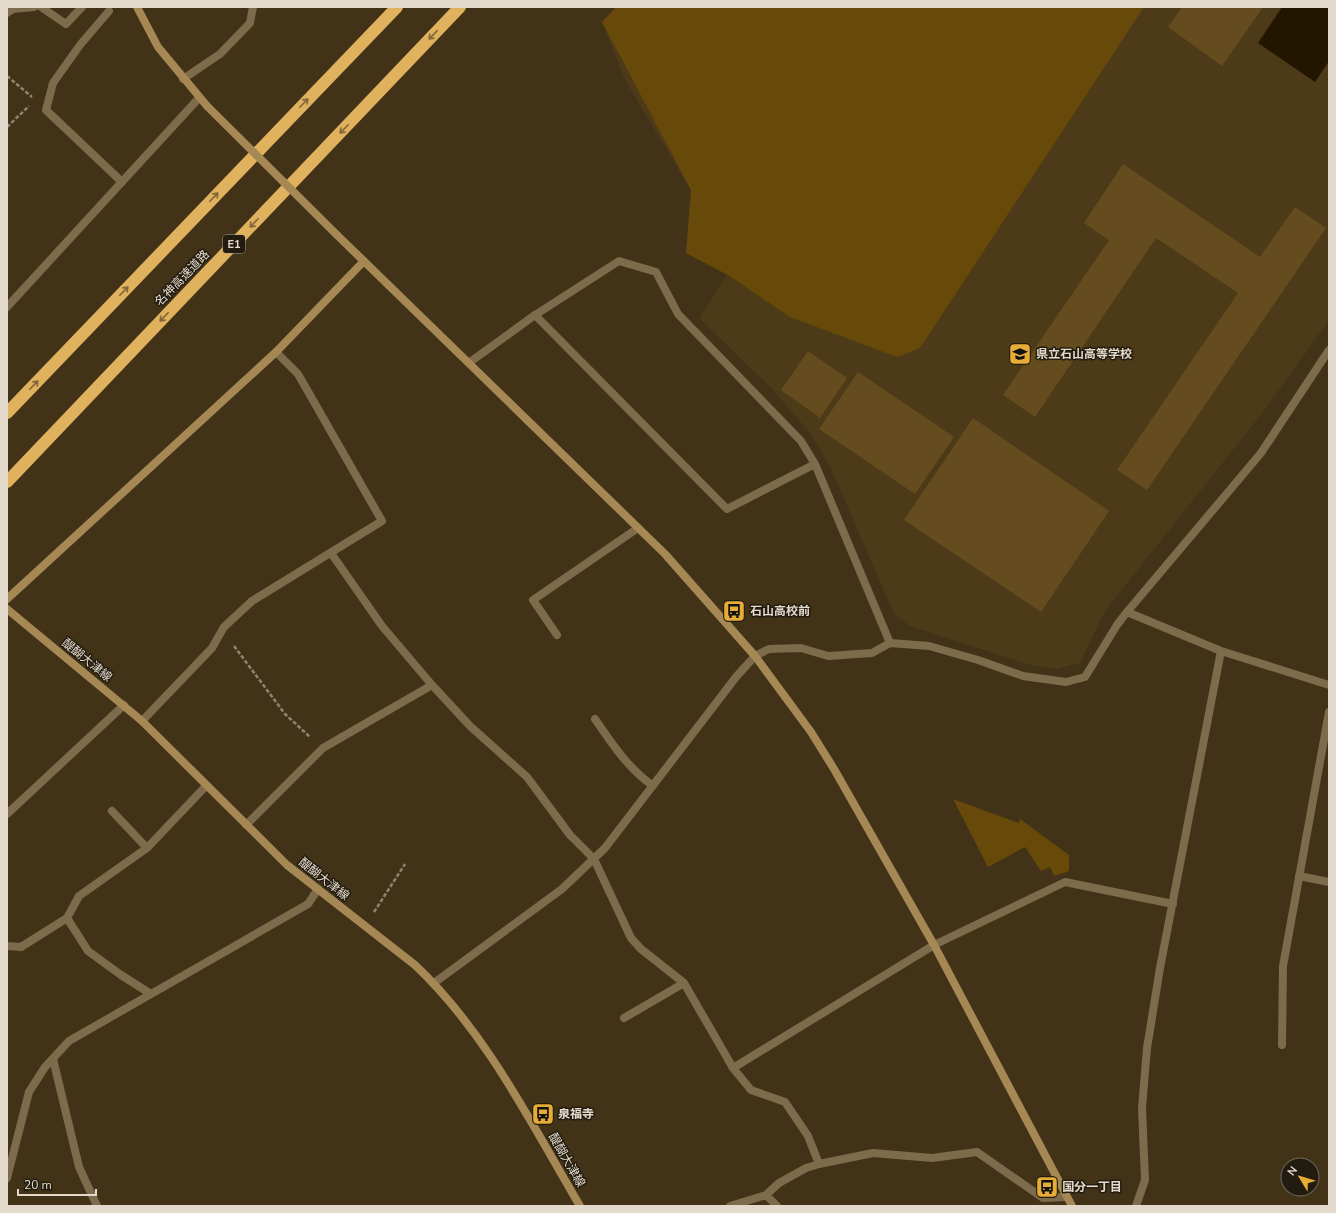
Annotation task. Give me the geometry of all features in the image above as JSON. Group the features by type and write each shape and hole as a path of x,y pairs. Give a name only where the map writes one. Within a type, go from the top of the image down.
{"highway":[{"path":"7,413 397,7"},
{"name":"名神高速道路","path":"7,482 460,7"}],"street":[{"path":"7,13 13,9 34,7"},
{"path":"41,7 66,24 82,7"},
{"path":"138,7 158,47 199,98 337,235 470,362 665,554 755,656 811,732 934,945 1072,1206"},
{"path":"183,79 220,54 250,23 253,7"},
{"path":"109,11 80,46 53,84 46,110 122,182"},
{"path":"7,307 199,98"},
{"path":"7,599 276,352 364,261"},
{"path":"470,362 535,315 619,262 656,272 678,314 801,441 815,464 890,643"},
{"path":"535,315 726,509 815,464"},
{"path":"434,983 562,889 594,860 606,848 736,677 755,656 769,649 801,648 828,656 872,653 890,643 929,646 978,660 1023,676 1066,682 1085,677 1126,612 1261,453 1329,350"},
{"path":"142,721 212,648 224,627 252,601 382,521 298,374 276,352"},
{"path":"557,635 533,600 638,528"},
{"path":"331,553 382,626 432,685 470,726 527,777 570,835 594,860 631,938 641,949 684,983 733,1068 751,1090 785,1102 808,1136 819,1164"},
{"name":"醍醐大津線","path":"7,609 142,721 246,826 287,865 415,965 434,983 472,1030 513,1090 580,1206"},
{"path":"1126,612 1221,651 1329,685"},
{"path":"1136,1206 1145,1180 1142,1108 1147,1048 1160,968 1221,651"},
{"path":"246,826 323,748 432,685"},
{"path":"7,814 124,705"},
{"path":"1282,1045 1283,966 1329,712"},
{"path":"595,719 619,754 640,777 653,786"},
{"path":"7,946 21,947 67,918 79,896 147,848 206,786"},
{"path":"112,811 147,848"},
{"path":"1300,876 1329,882"},
{"path":"733,1068 934,945 1065,882 1173,904"},
{"path":"7,1178 29,1092 53,1059 69,1041 308,904 318,889"},
{"path":"67,918 88,951 121,976 151,994"},
{"path":"624,1018 684,983"},
{"path":"53,1059 79,1167 97,1206"},
{"path":"730,1206 766,1195 778,1184 806,1168 873,1153 932,1158 977,1152 1043,1198 1066,1197"},
{"path":"766,1195 777,1206"}],"path":[{"path":"7,76 46,110"},
{"path":"7,127 35,100"},
{"path":"220,634 229,641 285,714 323,748"},
{"path":"365,926 405,864"}],"shaded area":[{"name":"県立石山高等学校","path":"616,7 1329,7 1329,320 1267,407 1105,611 1080,663 1055,669 1030,665 910,626 894,614 829,464 811,434 771,388 699,318 727,275 686,253 691,190 626,82 602,22"},
{"path":"616,7 1144,7 920,348 897,357 790,317 728,275 686,253 691,190 602,22"},
{"path":"1282,7 1329,7 1329,61 1315,82 1258,43"},
{"path":"953,799 1019,823 1020,819 1069,855 1069,871 1054,876 1050,867 1041,871 1025,847 988,867"}],"building":[{"path":"1182,7 1263,7 1222,66 1168,27"},
{"name":"県立石山高等学校","path":"1123,164 1260,257 1295,207 1326,228 1147,490 1117,470 1238,293 1156,238 1035,417 1003,395 1109,240 1084,223"},
{"path":"808,351 847,378 820,418 781,390"},
{"path":"858,372 954,437 915,494 819,429"},
{"path":"973,418 1109,511 1041,612 904,520"}],"place":[{"name":"県立石山高等学校","path":"1020,354"},
{"name":"石山高校前","path":"734,611"},
{"name":"泉福寺","path":"543,1114"},
{"name":"国分一丁目","path":"1047,1187"}]}
